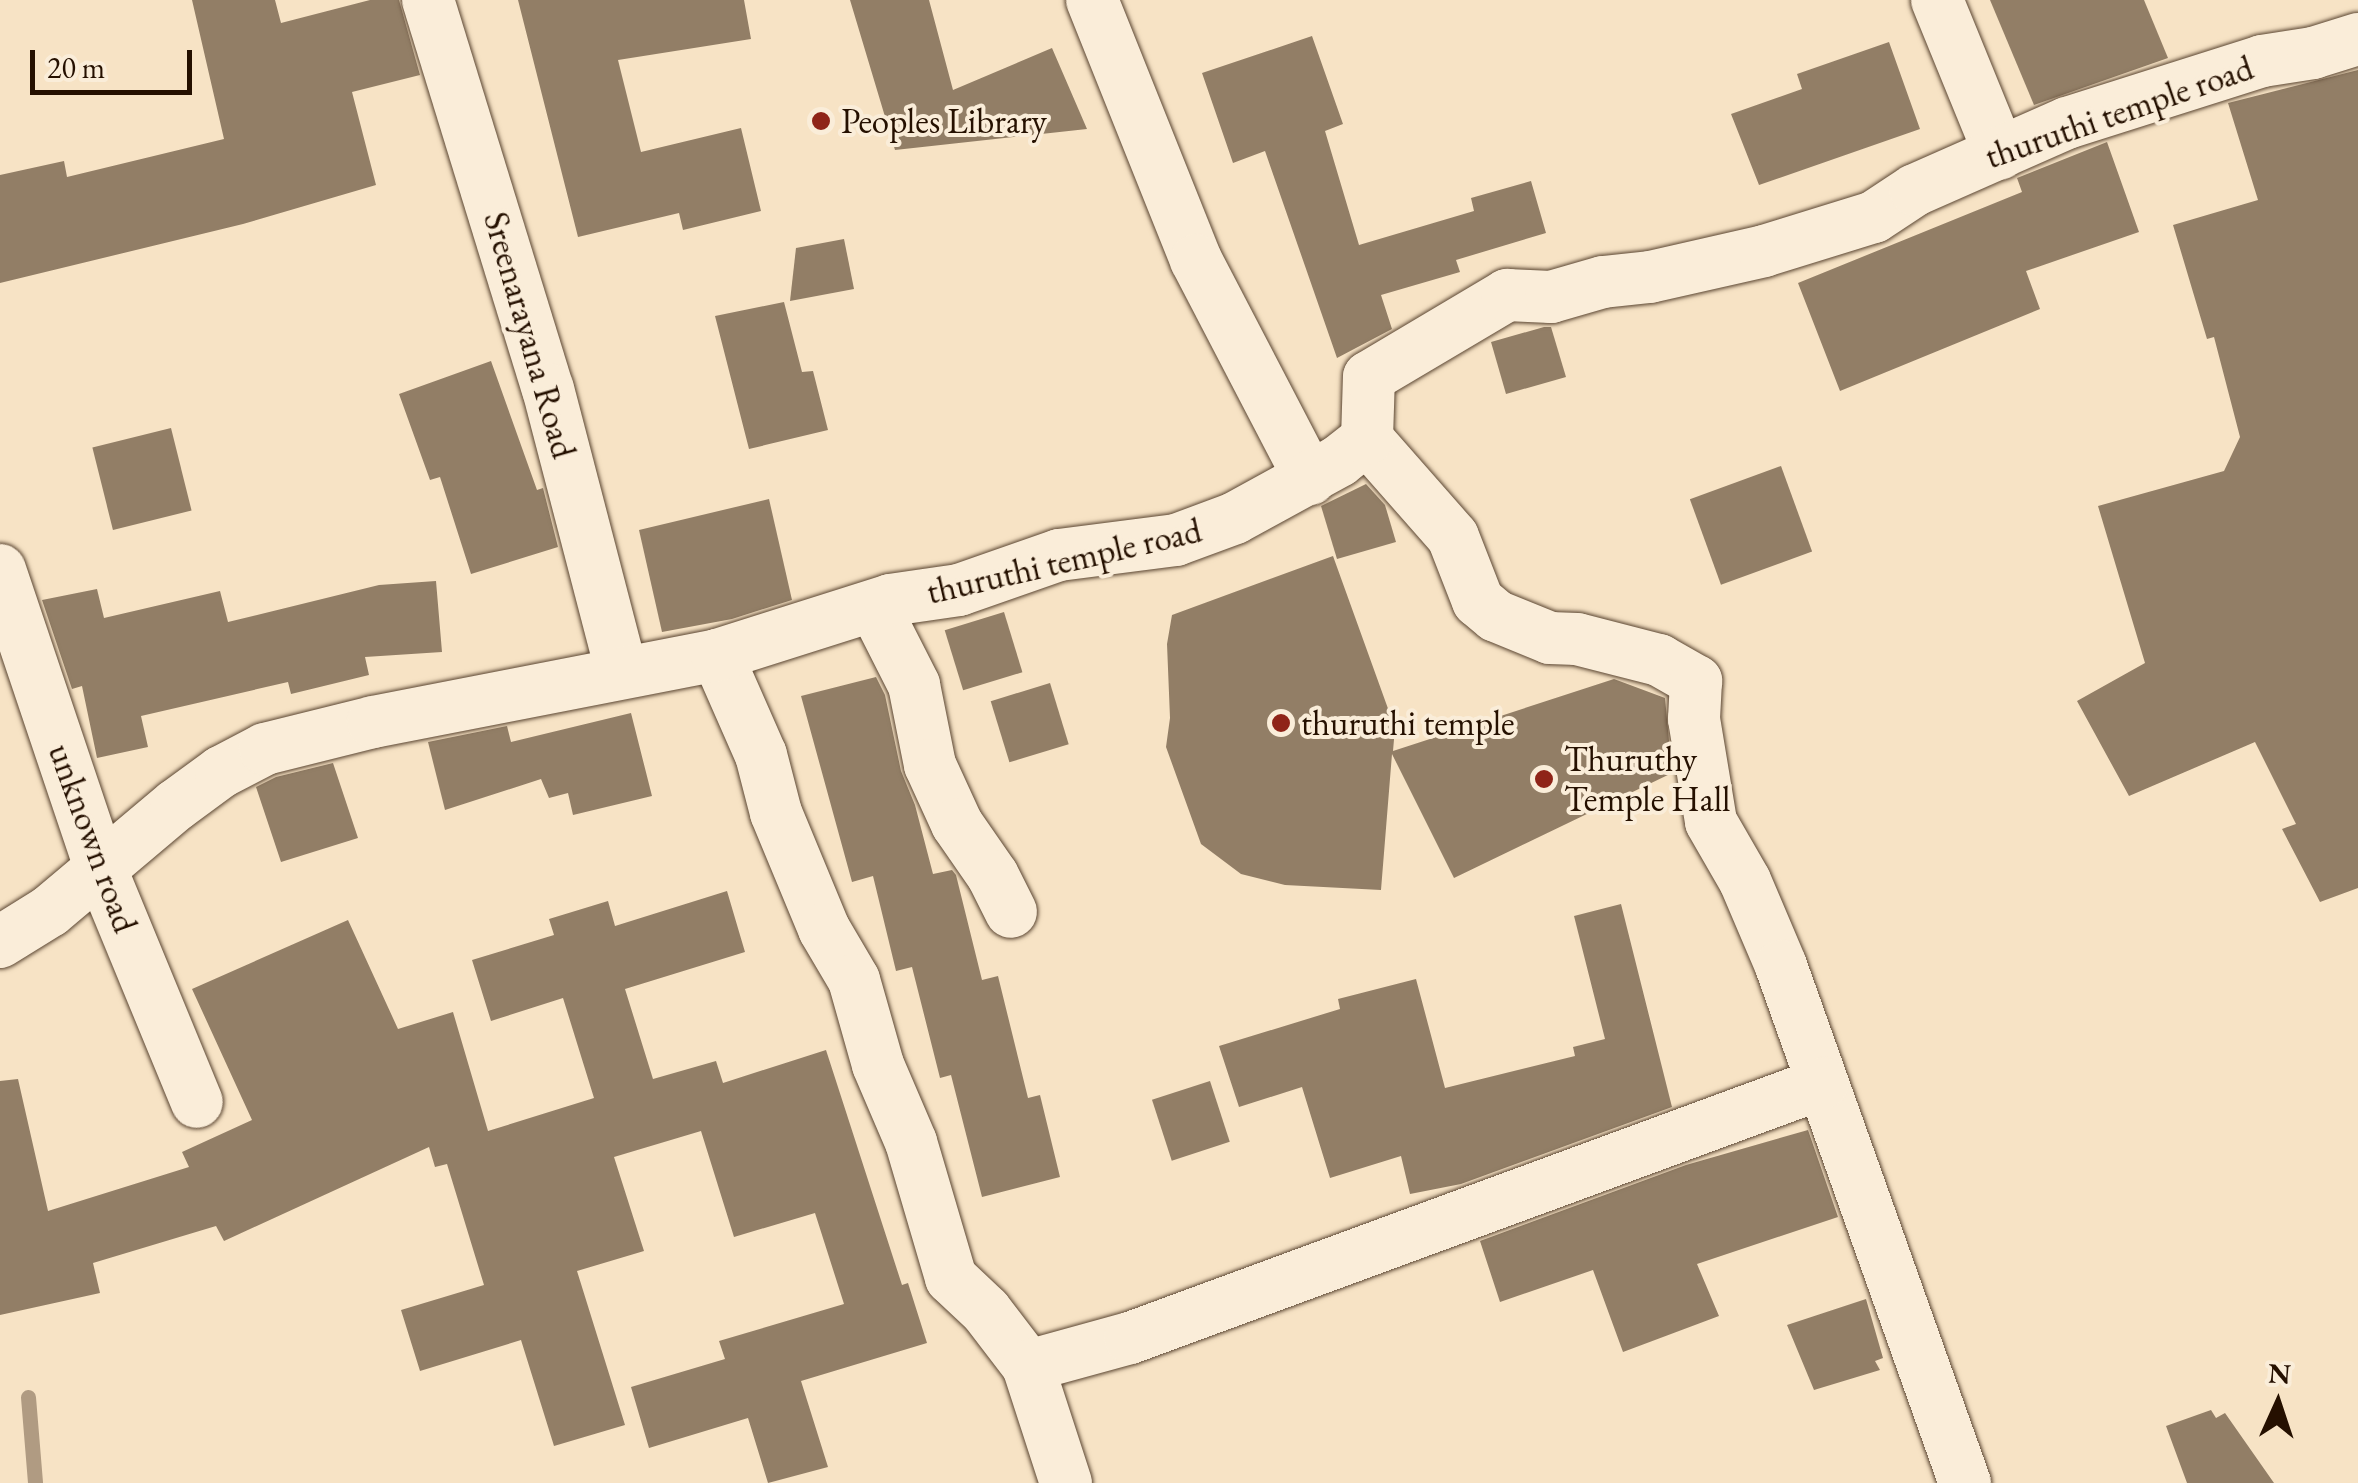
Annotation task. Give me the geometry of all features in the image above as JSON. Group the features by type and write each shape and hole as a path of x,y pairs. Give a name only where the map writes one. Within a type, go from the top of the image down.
{"street":[{"name":"Sreenarayana Road","path":"428,0 548,389 622,673"},
{"path":"1092,0 1196,260 1310,478"},
{"path":"1937,0 2000,154"},
{"name":"thuruthi temple road","path":"0,942 50,910 206,783 264,749 358,725 717,655 874,606 959,590 1059,555 1176,540 1235,518 1310,478 1367,440 1368,378 1508,295 1551,297 1602,282 1650,277 1764,251 1874,217 1915,190 2067,123 2262,61 2313,53 2358,38"},
{"path":"1367,440 1453,537 1478,601 1496,616 1550,638 1577,639 1658,660 1696,681 1694,719 1710,822 1745,881 1824,1083 1965,1483"},
{"name":"unknown road","path":"0,570 100,867 197,1102"},
{"path":"874,606 914,685 930,765 958,824 993,876 1011,912"},
{"path":"717,655 762,754 776,813 824,929 854,980 878,1066 910,1142 950,1278 986,1311 1028,1366 1066,1483"},
{"path":"1028,1366 1130,1338 1824,1083"}],"building":[{"path":"192,0 275,0 281,23 370,0 399,0 420,75 352,92 376,185 243,224 0,283 0,175 64,161 67,177 224,139"},
{"path":"518,0 744,0 751,39 618,60 641,152 741,128 761,211 683,230 679,213 578,237"},
{"path":"850,0 929,0 953,90 1052,48 1087,129 895,150"},
{"path":"1990,0 2144,0 2168,58 2034,105"},
{"path":"1312,36 1343,124 1325,131 1359,245 1474,211 1471,198 1531,181 1546,233 1456,260 1460,272 1381,295 1392,329 1337,358 1265,151 1233,163 1202,73"},
{"path":"1889,42 1920,129 1759,185 1731,114 1802,89 1797,74"},
{"path":"2358,70 2358,888 2320,902 2282,829 2296,824 2255,742 2129,796 2077,701 2145,663 2098,506 2224,471 2240,437 2214,337 2207,339 2173,225 2258,200 2228,103"},
{"path":"2107,142 2139,232 2026,271 2040,309 1840,391 1798,283 2022,192 2017,178"},
{"path":"844,239 854,289 790,301 796,248"},
{"path":"784,302 802,372 813,371 828,430 749,449 715,316"},
{"path":"1551,327 1566,377 1506,394 1491,342"},
{"path":"491,361 537,490 543,488 558,547 471,574 440,477 430,480 399,394"},
{"path":"171,428 192,510 113,530 92,448"},
{"path":"1781,466 1812,552 1721,585 1690,499"},
{"path":"1366,484 1385,505 1396,542 1337,559 1321,506"},
{"path":"769,499 792,600 732,619 662,632 639,530"},
{"name":"thuruthi temple","path":"1333,556 1395,728 1393,751 1614,679 1665,698 1672,773 1454,878 1392,754 1381,890 1285,885 1241,874 1201,844 1166,747 1170,718 1167,644 1172,615"},
{"path":"436,581 442,652 365,657 369,675 291,694 288,682 141,716 148,747 97,758 82,686 72,689 42,600 97,589 104,618 220,591 228,622 379,585"},
{"path":"1004,612 1022,672 963,690 945,630"},
{"path":"876,677 885,695 901,771 915,805 933,874 952,870 956,875 982,980 998,976 1028,1098 1040,1095 1060,1177 982,1197 951,1075 940,1078 912,967 896,971 873,876 852,882 801,696"},
{"path":"1050,683 1069,744 1009,762 991,701"},
{"path":"631,713 652,796 573,815 568,793 549,798 541,779 445,810 428,742 507,726 511,742"},
{"path":"333,763 358,838 281,862 256,787 276,777"},
{"path":"727,891 745,952 625,989 653,1079 716,1061 723,1083 826,1050 902,1285 908,1283 927,1343 801,1381 828,1467 768,1483 748,1418 649,1448 631,1387 725,1359 719,1341 844,1304 815,1213 734,1237 701,1131 614,1157 644,1251 577,1271 625,1425 554,1446 521,1340 420,1371 401,1310 484,1285 447,1164 435,1167 429,1147 224,1241 216,1226 93,1263 100,1293 0,1315 0,1081 18,1079 48,1211 189,1167 182,1152 252,1120 192,989 348,920 398,1029 453,1012 488,1131 594,1098 563,998 491,1021 472,960 554,935 549,919 608,901 615,926"},
{"path":"1621,904 1672,1107 1461,1184 1410,1194 1401,1156 1330,1178 1302,1087 1239,1107 1219,1046 1340,1009 1338,999 1416,979 1445,1088 1575,1056 1573,1047 1605,1039 1574,916"},
{"path":"1210,1081 1230,1142 1172,1161 1152,1100"},
{"path":"1808,1130 1838,1217 1697,1264 1719,1316 1623,1352 1593,1270 1500,1302 1480,1241 1686,1165"},
{"path":"1866,1299 1883,1358 1875,1361 1880,1370 1814,1390 1787,1325"},
{"path":"2211,1410 2216,1418 2225,1413 2274,1483 2187,1483 2166,1426"}],"waterway":[{"path":"28,1397 35,1483"}],"place":[{"name":"Peoples Library","path":"821,121"},
{"name":"thuruthi temple","path":"1281,723"},
{"name":"Thuruthy Temple Hall","path":"1544,779"}]}
